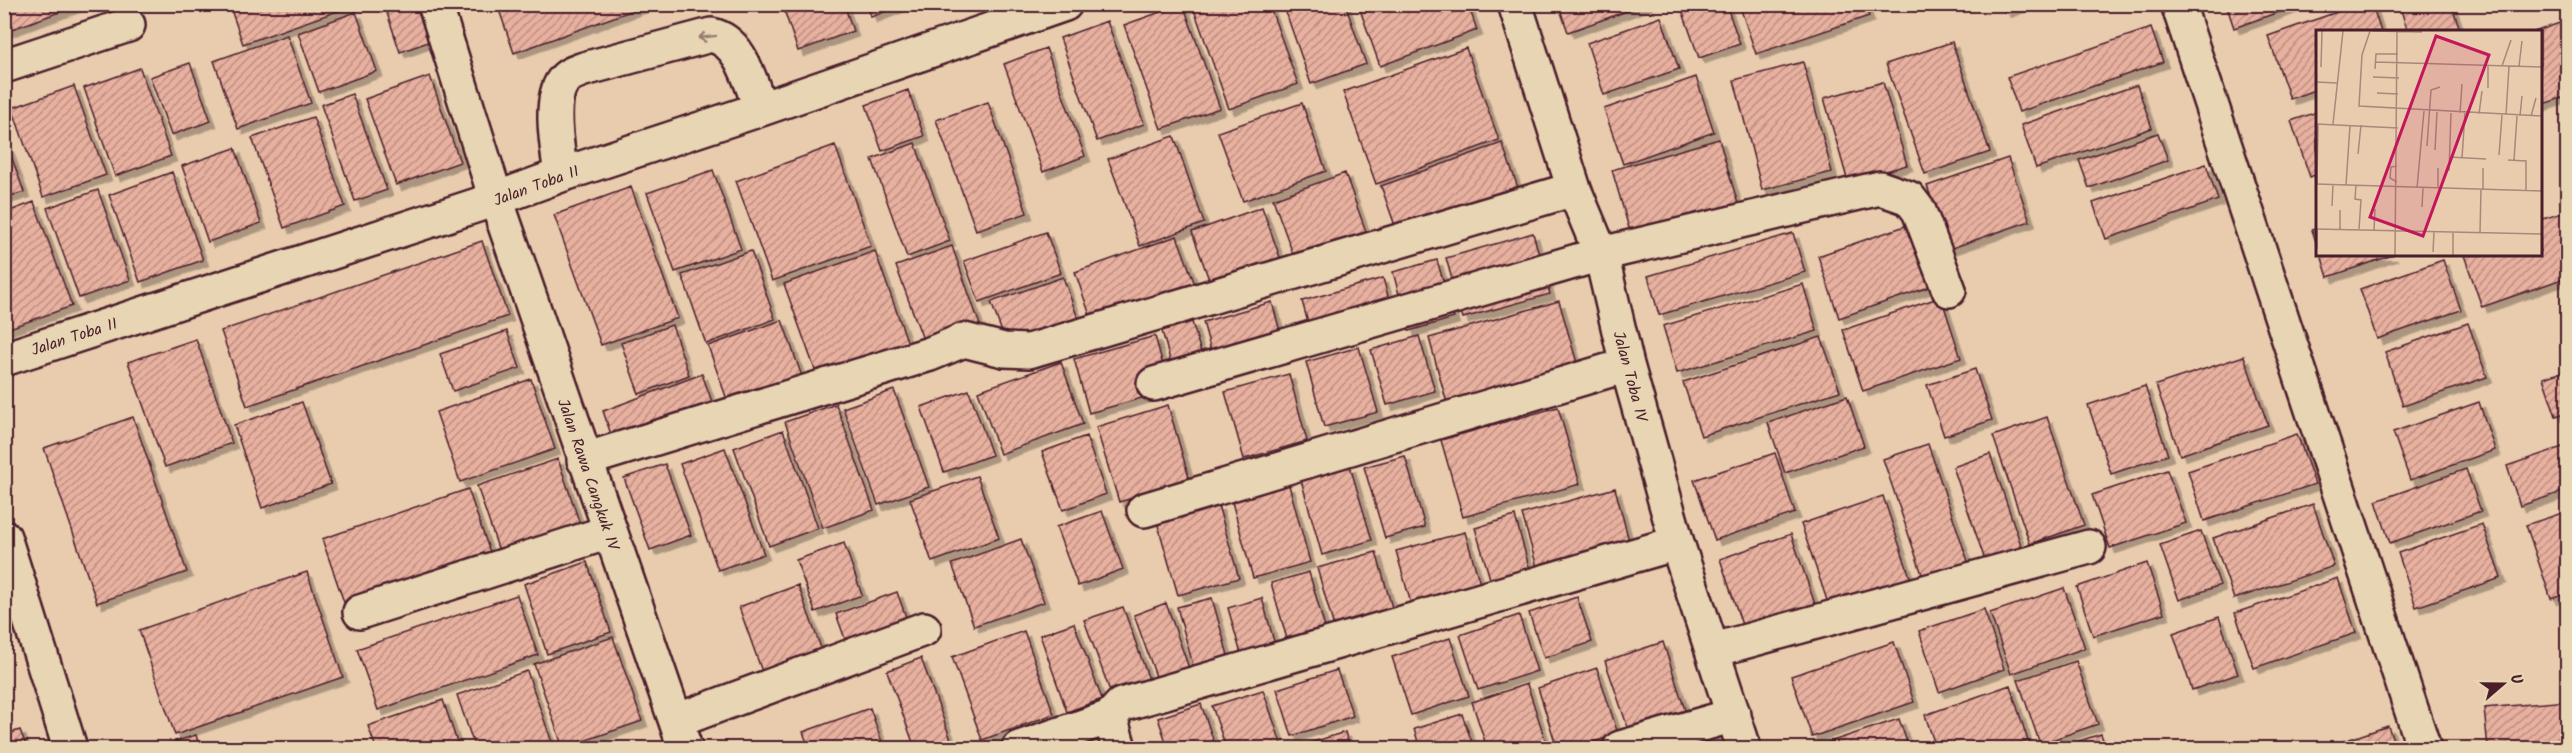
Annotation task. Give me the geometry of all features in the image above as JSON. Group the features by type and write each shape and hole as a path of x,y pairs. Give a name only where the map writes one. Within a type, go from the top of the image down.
{"street":[{"name":"Jalan Rawa Cangkuk IV","path":"435,4 496,199 680,735"},
{"name":"Jalan Toba II","path":"4,359 496,199 1065,4"},
{"name":"Jalan Toba IV","path":"1515,4 1574,189 1601,254 1627,364 1677,543 1714,650 1744,748"},
{"path":"2178,4 2424,748"},
{"path":"4,66 128,25"},
{"path":"561,175 554,127 558,89 571,74 584,69 711,35 721,37 733,47 746,72 760,109"},
{"path":"1154,384 1601,254 1880,188 1909,198 1919,211 1949,290"},
{"path":"584,460 930,354 956,342 974,341 1004,350 1029,351 1574,189"},
{"path":"1144,510 1627,364"},
{"path":"360,612 609,532"},
{"path":"4,537 70,748"},
{"path":"1019,748 1110,717 1121,705 1677,543"},
{"path":"1714,650 2089,547"},
{"path":"680,735 924,629"},
{"path":"1620,748 1734,715"},
{"path":"1110,717 1119,748"}],"building":[{"path":"4,4 82,4 4,32"},
{"path":"229,4 352,4 352,6 243,44"},
{"path":"384,4 418,4 431,41 400,52"},
{"path":"497,4 650,4 514,53"},
{"path":"782,4 844,4 853,31 798,51"},
{"path":"867,4 905,4 871,17"},
{"path":"1183,4 1220,108 1161,129 1124,25"},
{"path":"1192,4 1269,4 1298,84 1229,109"},
{"path":"1283,4 1345,4 1366,64 1311,84"},
{"path":"1358,4 1468,4 1477,30 1380,66"},
{"path":"1558,4 1647,4 1568,32"},
{"path":"1689,4 1726,4 1740,44 1699,58 1681,7"},
{"path":"1739,4 1865,4 1869,16 1756,54"},
{"path":"2002,4 2026,4 2005,12"},
{"path":"2226,4 2301,4 2234,28"},
{"path":"2360,4 2372,4 2380,30 2316,30 2316,89 2290,99 2268,36"},
{"path":"2399,4 2451,4 2460,30 2407,30"},
{"path":"356,12 377,71 319,92 298,33"},
{"path":"1661,17 1679,69 1604,95 1587,43"},
{"path":"2568,20 2568,96 2542,104 2542,30 2540,30"},
{"path":"1107,21 1144,124 1097,141 1060,38"},
{"path":"2151,28 2163,62 2019,112 2007,77"},
{"path":"287,35 311,103 238,129 214,61"},
{"path":"1952,42 1990,152 1925,174 1886,64"},
{"path":"1046,48 1085,156 1043,172 1004,64"},
{"path":"1466,48 1499,140 1376,184 1343,92"},
{"path":"1803,62 1832,172 1762,190 1734,80"},
{"path":"190,63 211,121 171,135 150,77"},
{"path":"140,68 171,156 115,176 84,88"},
{"path":"430,76 460,162 396,185 365,99"},
{"path":"1696,77 1714,132 1623,164 1604,109"},
{"path":"1883,82 1907,165 1848,182 1824,98"},
{"path":"2137,85 2152,128 2036,168 2021,125"},
{"path":"74,86 106,175 43,197 12,108"},
{"path":"908,90 924,136 882,151 866,105"},
{"path":"352,94 387,190 355,201 321,105"},
{"path":"988,102 1027,213 976,230 936,120"},
{"path":"1302,103 1326,171 1243,201 1218,132"},
{"path":"2316,112 2316,174 2310,177 2291,121"},
{"path":"313,117 345,206 284,228 252,138"},
{"path":"2158,133 2168,160 2089,188 2079,160"},
{"path":"1174,136 1204,223 1140,246 1108,159"},
{"path":"1719,139 1738,204 1631,235 1612,170"},
{"path":"915,143 950,241 907,257 872,159"},
{"path":"1502,143 1520,193 1399,237 1381,186"},
{"path":"835,145 871,246 772,281 736,181"},
{"path":"8,147 24,192 4,198 4,149"},
{"path":"235,148 261,223 208,242 182,166"},
{"path":"2008,158 2030,221 1949,249 1927,186"},
{"path":"2206,164 2218,200 2106,239 2093,203"},
{"path":"713,170 741,249 675,272 647,193"},
{"path":"172,172 203,260 140,282 109,195"},
{"path":"1345,173 1369,240 1297,265 1273,199"},
{"path":"631,187 678,318 601,345 554,215"},
{"path":"98,190 130,280 79,298 47,208"},
{"path":"34,202 72,306 4,330 4,213"},
{"path":"1262,207 1282,263 1212,288 1192,232"},
{"path":"2568,211 2568,277 2482,307 2464,256 2542,256 2542,219"},
{"path":"1911,224 1932,286 1839,318 1818,256"},
{"path":"2316,228 2316,242 2312,230"},
{"path":"1046,232 1061,273 979,302 964,261"},
{"path":"1533,233 1550,294 1463,318 1446,258"},
{"path":"1793,233 1805,272 1659,315 1648,276"},
{"path":"1177,236 1197,290 1094,327 1075,272"},
{"path":"482,241 508,316 247,406 221,331"},
{"path":"952,246 980,325 925,345 896,266"},
{"path":"751,251 775,319 706,344 682,275"},
{"path":"875,251 910,349 819,381 784,284"},
{"path":"2321,256 2390,256 2328,277"},
{"path":"1437,260 1454,318 1409,331 1393,272"},
{"path":"2443,260 2461,310 2377,339 2360,289"},
{"path":"1063,277 1079,321 1007,346 991,302"},
{"path":"1383,278 1396,325 1315,348 1302,301"},
{"path":"1803,284 1817,331 1677,373 1663,326"},
{"path":"1941,297 1961,358 1863,391 1843,330"},
{"path":"1559,301 1579,370 1448,407 1429,338"},
{"path":"1272,302 1287,357 1218,376 1203,322"},
{"path":"782,320 804,382 730,408 708,346"},
{"path":"1192,322 1208,376 1177,385 1162,331"},
{"path":"2468,323 2487,377 2403,406 2385,352"},
{"path":"672,325 689,375 639,394 621,343"},
{"path":"507,331 520,368 453,391 440,354"},
{"path":"1155,336 1170,390 1089,413 1074,359"},
{"path":"1419,336 1435,391 1387,405 1371,350"},
{"path":"1821,337 1840,391 1701,436 1683,382"},
{"path":"196,339 232,443 165,467 128,362"},
{"path":"1359,347 1378,412 1324,427 1306,362"},
{"path":"2244,356 2268,425 2180,455 2156,385"},
{"path":"1061,362 1083,424 1000,454 978,391"},
{"path":"1975,369 1992,420 1944,436 1927,385"},
{"path":"2568,370 2568,412 2556,416 2543,378"},
{"path":"702,374 715,410 615,446 603,411"},
{"path":"1289,374 1307,441 1244,459 1225,392"},
{"path":"531,379 555,449 460,482 436,412"},
{"path":"2145,386 2168,455 2111,474 2088,405"},
{"path":"894,390 929,487 878,505 843,408"},
{"path":"969,390 992,455 944,472 921,407"},
{"path":"1847,396 1864,446 1785,473 1768,423"},
{"path":"302,402 331,484 262,508 234,425"},
{"path":"2479,402 2495,450 2410,480 2393,432"},
{"path":"836,404 874,510 823,528 785,422"},
{"path":"1168,405 1190,481 1119,502 1096,427"},
{"path":"1558,407 1580,484 1463,517 1441,440"},
{"path":"133,417 187,572 97,603 44,448"},
{"path":"2047,417 2084,525 2030,544 1993,436"},
{"path":"783,430 818,528 769,546 734,448"},
{"path":"2297,434 2315,484 2204,521 2188,471"},
{"path":"1086,436 1106,494 1063,510 1042,452"},
{"path":"1928,444 1973,576 1928,592 1883,459"},
{"path":"2568,445 2568,490 2520,506 2507,466"},
{"path":"725,448 764,554 718,570 680,464"},
{"path":"1775,453 1795,513 1715,540 1694,480"},
{"path":"1990,454 2023,551 1986,563 1953,467"},
{"path":"1405,456 1425,527 1385,538 1364,467"},
{"path":"558,459 582,530 501,557 477,486"},
{"path":"665,464 691,535 650,550 624,478"},
{"path":"1350,466 1372,540 1322,555 1301,480"},
{"path":"2466,469 2481,511 2390,543 2376,501"},
{"path":"2167,470 2186,523 2110,548 2092,495"},
{"path":"977,476 999,538 932,562 910,499"},
{"path":"1289,485 1310,562 1253,578 1232,502"},
{"path":"1615,488 1632,552 1540,578 1522,514"},
{"path":"468,489 492,558 346,608 322,539"},
{"path":"1883,496 1911,580 1830,609 1801,524"},
{"path":"2313,504 2334,566 2234,599 2213,538"},
{"path":"1218,505 1239,578 1178,595 1157,522"},
{"path":"1102,511 1123,569 1078,586 1056,527"},
{"path":"2568,511 2568,593 2551,599 2526,525"},
{"path":"1515,516 1533,581 1494,592 1475,528"},
{"path":"2482,524 2501,578 2416,607 2398,553"},
{"path":"2201,531 2220,585 2179,600 2160,545"},
{"path":"1465,532 1483,594 1414,614 1396,551"},
{"path":"1791,534 1817,610 1745,634 1720,559"},
{"path":"1021,539 1044,602 974,626 952,564"},
{"path":"844,543 862,595 815,612 796,560"},
{"path":"1376,552 1395,618 1336,634 1317,568"},
{"path":"587,562 611,632 547,654 524,584"},
{"path":"2147,563 2164,613 2093,636 2077,587"},
{"path":"307,572 343,677 175,735 139,630"},
{"path":"1309,572 1327,635 1289,646 1271,583"},
{"path":"2338,578 2356,633 2254,668 2235,613"},
{"path":"798,585 825,659 765,680 739,607"},
{"path":"2064,588 2085,648 2011,674 1990,613"},
{"path":"897,592 910,628 849,650 836,614"},
{"path":"517,595 538,655 378,710 357,649"},
{"path":"1577,597 1592,642 1544,658 1529,613"},
{"path":"1212,598 1231,666 1196,676 1177,607"},
{"path":"1262,598 1275,645 1241,654 1228,608"},
{"path":"1166,603 1190,671 1158,682 1134,615"},
{"path":"1123,607 1152,688 1114,702 1084,620"},
{"path":"1984,609 2004,669 1939,692 1919,631"},
{"path":"1519,615 1537,671 1478,690 1460,635"},
{"path":"2219,617 2238,674 2192,690 2173,633"},
{"path":"1074,623 1102,699 1067,712 1040,635"},
{"path":"1024,631 1054,714 982,740 952,657"},
{"path":"613,637 642,721 563,748 534,664"},
{"path":"1450,638 1469,696 1411,715 1392,657"},
{"path":"1663,642 1686,713 1629,731 1605,661"},
{"path":"1894,642 1914,702 1812,737 1791,676"},
{"path":"921,658 954,748 915,748 887,671"},
{"path":"2076,661 2098,724 2040,744 2018,680"},
{"path":"1597,668 1618,734 1575,748 1557,748 1538,688"},
{"path":"1337,670 1353,716 1292,736 1277,689"},
{"path":"527,671 554,748 475,748 457,695"},
{"path":"1527,684 1548,748 1487,748 1472,702"},
{"path":"2010,685 2028,741 2008,748 1936,748 1925,715"},
{"path":"1263,690 1282,746 1226,748 1212,706"},
{"path":"443,700 458,745 447,748 376,748 368,726"},
{"path":"2568,701 2568,748 2488,748 2484,708"},
{"path":"1201,704 1216,748 1168,748 1158,718"},
{"path":"870,708 884,748 809,748 803,732"},
{"path":"1462,714 1474,748 1420,748 1414,729"},
{"path":"1899,719 1909,748 1811,748"},
{"path":"2388,726 2396,748 2340,748 2338,743"},
{"path":"20,730 27,748 4,748 4,735"},
{"path":"1345,732 1350,748 1294,748"},
{"path":"2101,734 2106,748 2057,748"},
{"path":"196,735 200,748 156,748"}]}
